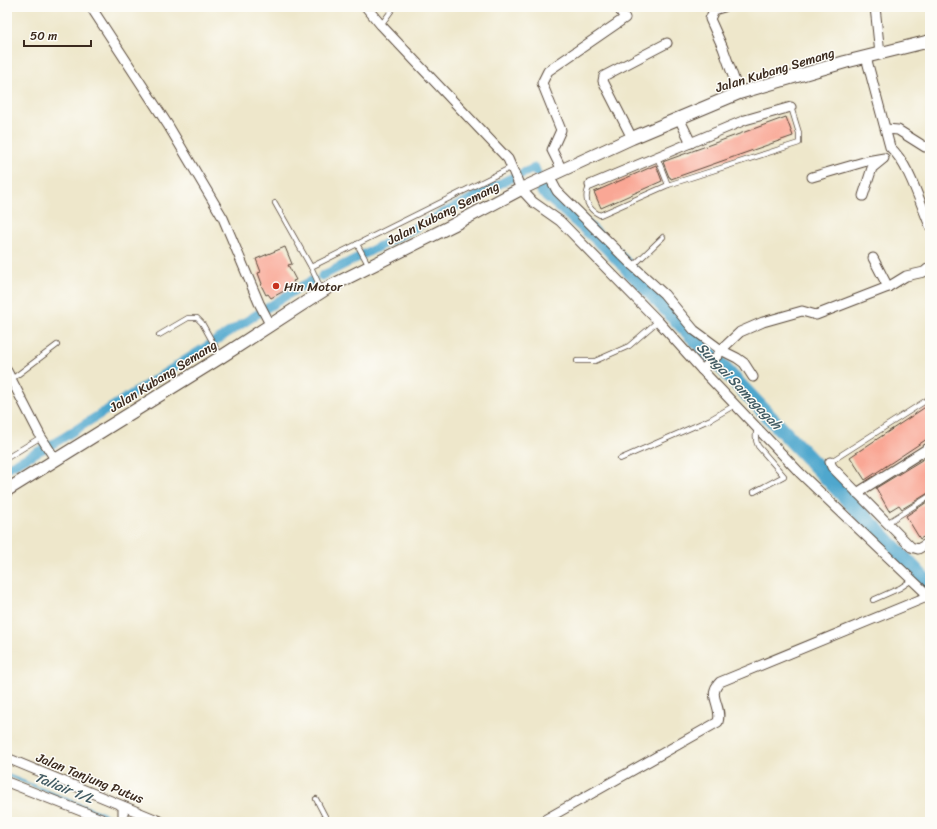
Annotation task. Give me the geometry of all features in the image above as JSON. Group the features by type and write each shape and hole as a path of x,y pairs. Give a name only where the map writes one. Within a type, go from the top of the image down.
{"main road":[{"name":"Jalan Kubang Semang","path":"7,490 268,319 322,291 366,261 519,186 548,176 632,138 739,93 866,57 930,41"}],"street":[{"path":"91,7 168,125 223,218 259,302 268,319"},
{"path":"366,7 381,25 508,159 519,186 533,202 560,220 704,368 735,405 800,474 930,597 720,682 715,687 713,695 720,716 718,722 541,822"},
{"path":"562,170 552,150 561,130 542,83 548,71 625,18 618,7"},
{"path":"724,7 714,10 710,19 723,48 739,93"},
{"path":"875,7 880,54"},
{"path":"632,138 603,81 604,76 667,43"},
{"path":"866,57 890,147 897,154 906,169 930,226"},
{"path":"590,185 745,120 791,107"},
{"path":"679,118 691,143"},
{"path":"886,129 898,130 925,147 930,145"},
{"path":"812,177 897,154"},
{"path":"863,196 872,168 884,158"},
{"path":"548,176 557,191 633,266 664,294 694,330 719,353 738,358 744,363 753,377"},
{"path":"873,258 888,287"},
{"path":"704,368 740,332 763,322 802,310 816,315 888,287 906,276 924,272 930,267"},
{"path":"9,375 55,459"},
{"path":"858,493 930,447"},
{"path":"830,462 832,467 910,547 918,549 930,542"},
{"name":"Jalan Tanjung Putus","path":"7,758 162,822"},
{"path":"7,782 109,822"},
{"path":"123,807 123,822"}],"lane":[{"path":"381,25 394,7"},
{"path":"590,185 587,191 586,201 592,212 600,215 668,186 799,143 799,133 791,107"},
{"path":"657,157 668,186"},
{"path":"311,267 513,171"},
{"path":"275,203 311,267 322,291"},
{"path":"633,266 663,237"},
{"path":"357,244 366,261"},
{"path":"159,335 188,318 197,318 202,323 218,352"},
{"path":"577,361 595,360 629,346 658,321"},
{"path":"9,375 57,345"},
{"path":"830,462 930,398"},
{"path":"620,459 711,419 735,405"},
{"path":"754,492 784,476 758,446 755,433 757,428"},
{"path":"7,458 45,442"},
{"path":"887,523 930,496"},
{"path":"873,600 900,588 912,580"},
{"path":"316,799 328,822"}],"building":[{"path":"786,117 793,136 671,179 669,177 663,162"},
{"path":"656,165 662,181 601,208 594,192"},
{"path":"285,247 292,264 288,265 296,280 293,281 295,285 271,298 268,294 266,295 261,285 262,284 258,273 261,272 256,259"},
{"path":"930,404 930,437 865,480 850,457"},
{"path":"930,455 930,492 902,509 899,505 889,511 876,488"},
{"path":"930,500 930,533 920,539 906,516"}],"waterway":[{"path":"322,276 507,180 535,168 537,173"},
{"name":"Sungai Samagagah","path":"544,190 607,246 930,586"},
{"path":"7,468 58,441 313,280"},
{"name":"Taliair 1/L","path":"7,775 114,818"}],"place":[{"name":"Hin Motor","path":"276,286"}]}
